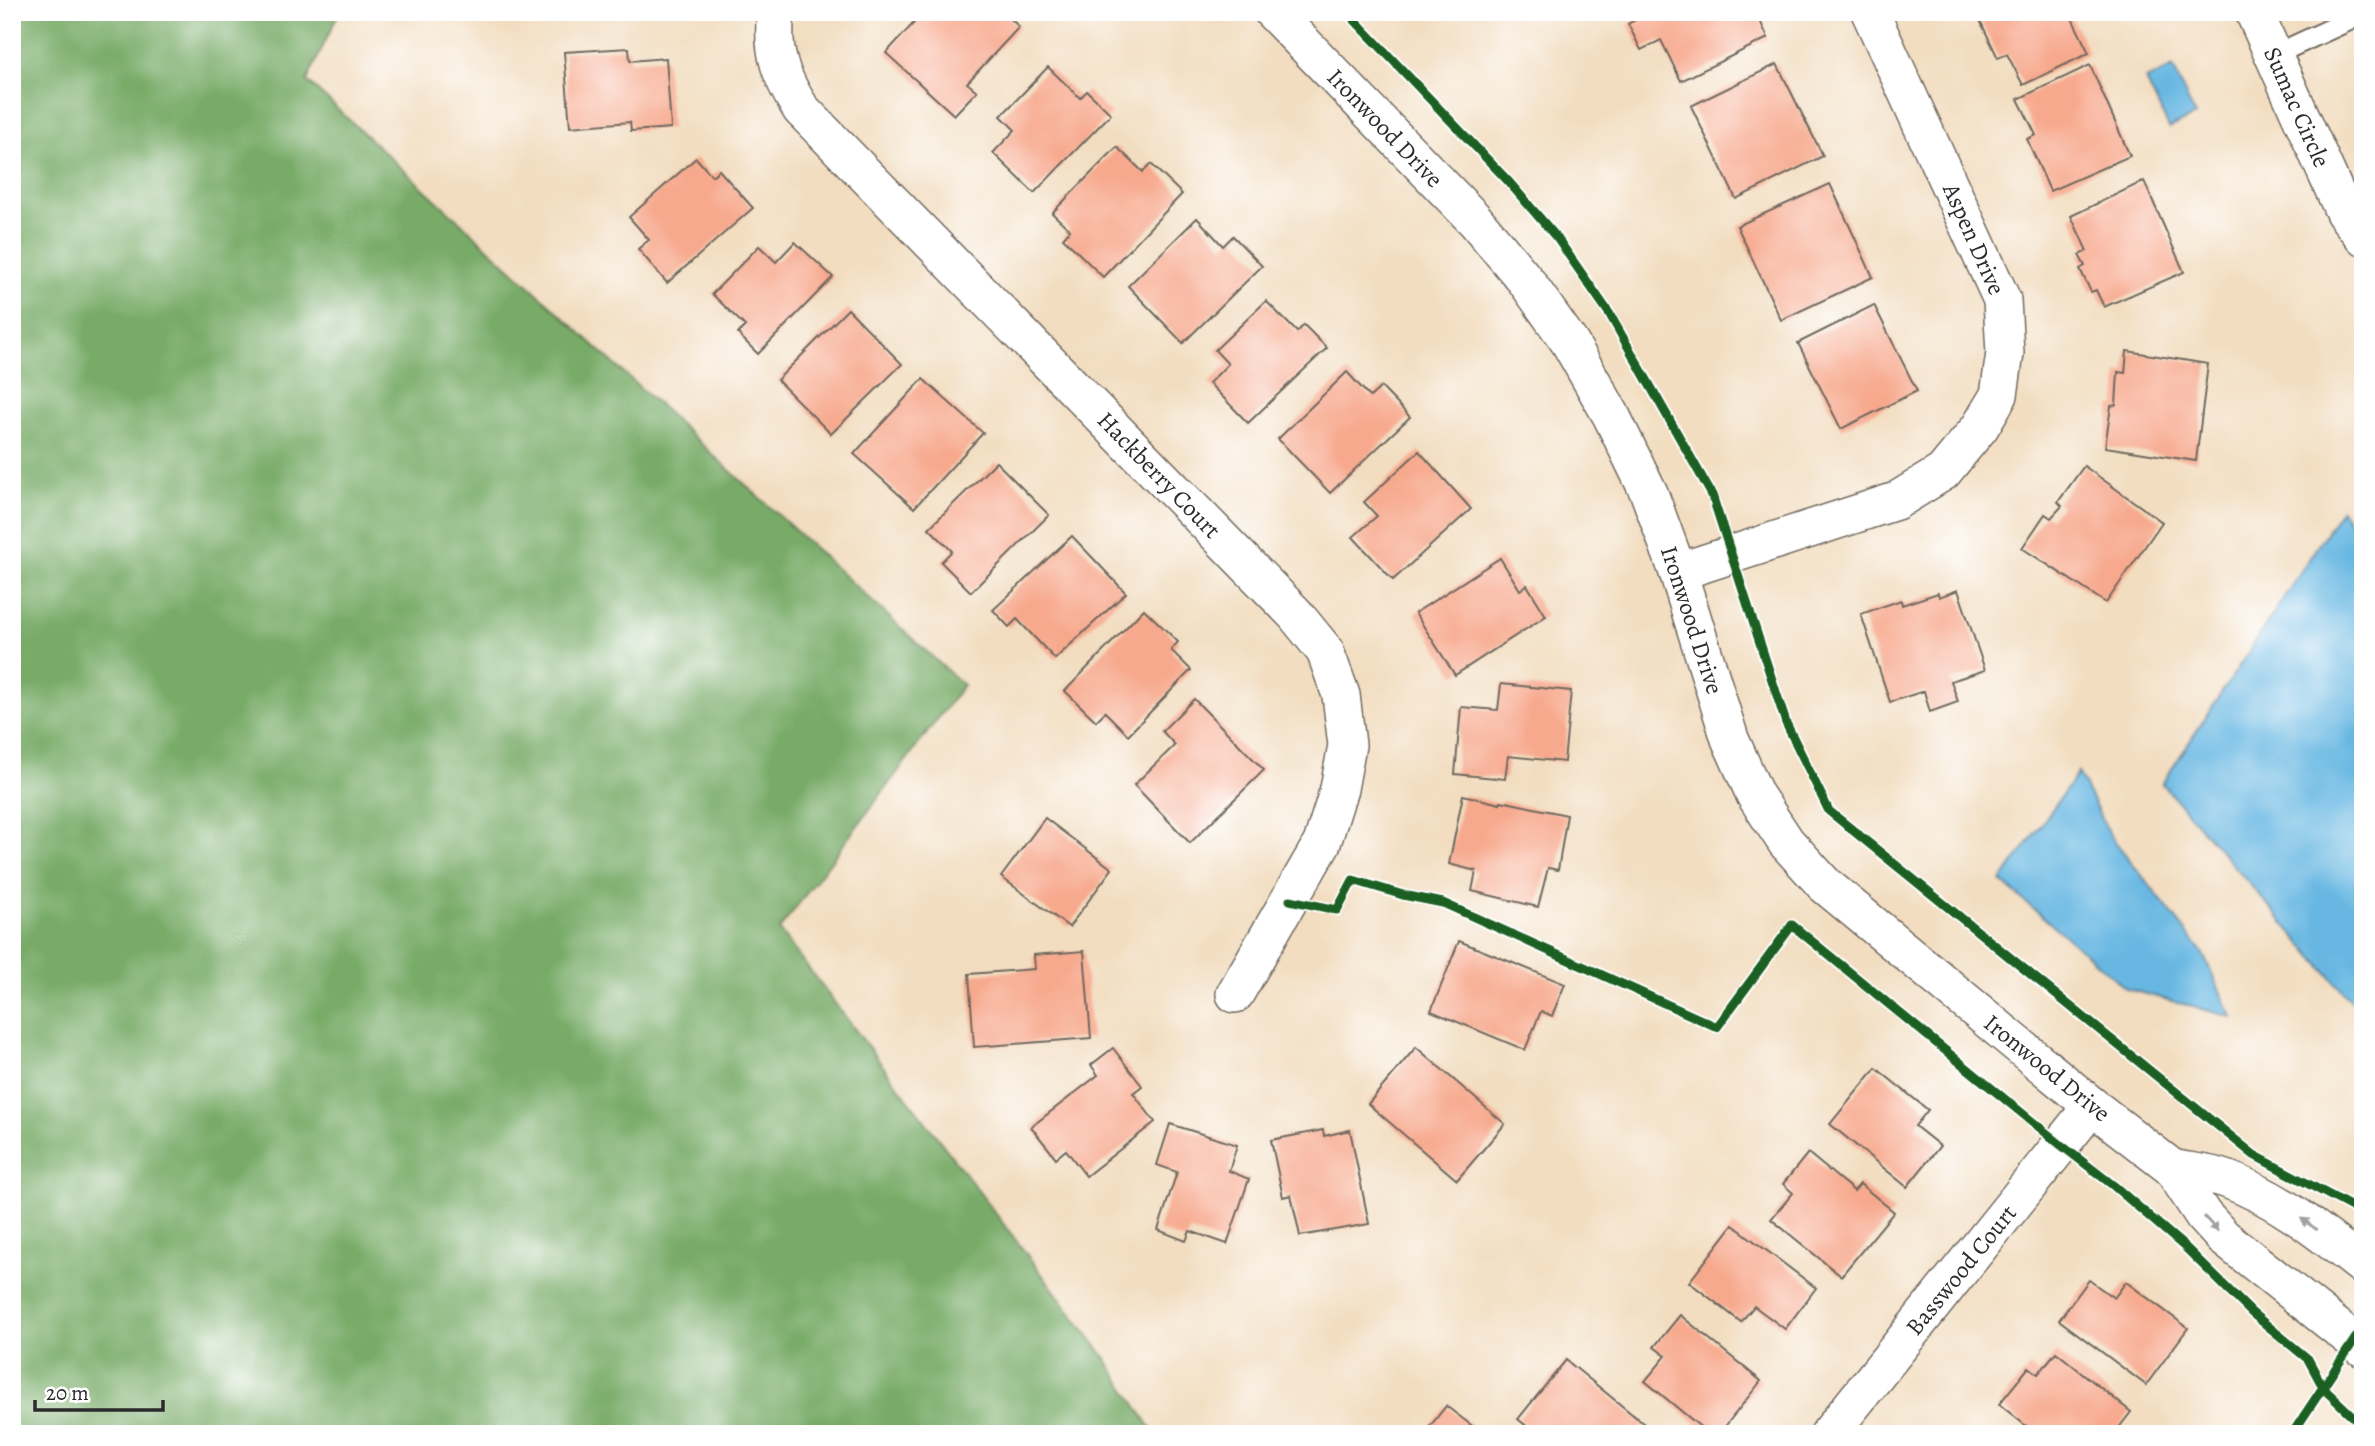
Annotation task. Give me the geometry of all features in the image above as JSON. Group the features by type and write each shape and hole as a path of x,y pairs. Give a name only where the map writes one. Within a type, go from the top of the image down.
{"street":[{"name":"Hackberry Court","path":"776,12 773,38 779,65 788,89 801,109 1295,614 1325,651 1341,695 1347,745 1339,789 1322,843 1235,994"},
{"name":"Ironwood Drive","path":"1273,12 1475,220 1526,281 1570,343 1611,415 1649,493 1678,572 1730,739 1755,795 1786,842 1825,885 2092,1106 2172,1168 2203,1214 2223,1237 2363,1348"},
{"name":"Aspen Drive","path":"1678,572 1896,501 1943,472 1980,427 1999,395 2005,354 2002,300 1871,12"},
{"name":"Sumac Circle","path":"2254,12 2344,212 2363,236"},
{"name":"Basswood Court","path":"1829,1434 2092,1106"},
{"name":"Ironwood Drive","path":"2172,1168 2223,1178 2257,1192 2283,1206 2363,1266"}],"lane":[{"path":"2274,55 2363,13"}],"green space":[{"path":"12,12 339,12 307,81 963,685 779,930 1102,1353 1155,1434 12,1434"}],"water":[{"path":"2173,67 2195,116 2169,128 2146,80"},
{"path":"2341,510 2363,540 2363,1014 2162,784"},
{"path":"2078,773 2110,835 2202,952 2232,1017 2127,989 2001,881"}],"building":[{"path":"924,12 1004,12 1019,27 967,83 977,91 954,115 886,53"},
{"path":"1649,12 1756,12 1768,38 1681,81 1661,40 1641,50 1628,24"},
{"path":"1976,12 2069,12 2089,53 2023,85 2007,54 1998,58"},
{"path":"629,48 630,61 666,58 671,128 631,131 630,122 570,127 564,52"},
{"path":"1777,64 1823,156 1736,199 1691,106"},
{"path":"2090,65 2130,156 2050,191 2027,139 2036,135 2018,99"},
{"path":"1048,67 1080,98 1087,91 1111,114 1034,193 993,153 1015,130 1001,116"},
{"path":"1117,147 1143,172 1151,164 1182,194 1103,277 1063,238 1070,230 1052,213"},
{"path":"696,158 712,176 719,170 753,208 667,283 638,249 649,240 629,217"},
{"path":"2144,181 2184,272 2104,307 2096,290 2091,292 2080,269 2085,266 2079,255 2087,251 2071,216"},
{"path":"1830,184 1873,277 1781,320 1737,226"},
{"path":"1197,218 1223,246 1233,236 1262,266 1183,343 1128,286"},
{"path":"795,242 833,277 758,354 738,334 745,326 712,294 759,246 776,262"},
{"path":"1266,301 1297,332 1304,325 1327,348 1248,423 1209,383 1228,364 1215,350"},
{"path":"1874,305 1917,391 1841,429 1798,343"},
{"path":"848,309 902,364 831,434 777,380"},
{"path":"2127,351 2208,364 2196,461 2105,447 2111,406 2116,405 2118,372 2125,373"},
{"path":"1347,372 1370,397 1381,387 1410,417 1330,493 1278,439"},
{"path":"923,379 983,433 914,508 854,454"},
{"path":"1419,451 1471,509 1393,580 1353,537 1377,516 1364,502"},
{"path":"996,462 1049,515 971,592 941,562 952,551 929,528"},
{"path":"2084,466 2162,522 2106,603 2022,548 2045,514 2051,518 2062,506 2058,502"},
{"path":"1072,536 1126,593 1055,659 1017,619 1009,627 993,610"},
{"path":"1500,558 1520,590 1527,585 1546,616 1455,675 1415,613"},
{"path":"1958,590 1985,670 1951,681 1958,702 1930,712 1924,691 1890,702 1861,614 1901,600 1902,605 1938,593 1939,597"},
{"path":"1144,609 1178,642 1171,650 1191,670 1128,735 1105,712 1096,721 1065,691"},
{"path":"1501,684 1571,691 1564,762 1508,756 1505,779 1455,774 1461,707 1498,710"},
{"path":"1194,699 1264,770 1190,843 1134,785 1175,745 1162,731"},
{"path":"1463,795 1567,815 1558,870 1548,868 1538,907 1472,891 1476,871 1449,864"},
{"path":"1045,818 1112,869 1069,927 1001,877"},
{"path":"1459,941 1565,984 1552,1016 1541,1011 1525,1050 1431,1011"},
{"path":"1084,951 1091,1038 974,1047 969,974 1035,969 1034,955"},
{"path":"1416,1047 1505,1124 1457,1180 1368,1104"},
{"path":"1113,1048 1142,1086 1133,1093 1155,1122 1086,1176 1066,1150 1056,1158 1031,1127 1098,1075 1091,1065"},
{"path":"1876,1068 1928,1110 1915,1126 1940,1146 1907,1187 1830,1124"},
{"path":"1170,1124 1237,1145 1229,1171 1249,1179 1227,1244 1190,1231 1186,1241 1158,1230 1177,1172 1157,1165"},
{"path":"1323,1130 1324,1136 1350,1130 1369,1224 1300,1236 1291,1195 1283,1197 1271,1140"},
{"path":"1808,1153 1854,1191 1860,1184 1894,1212 1841,1276 1771,1219 1793,1193 1783,1184"},
{"path":"1733,1225 1816,1288 1785,1329 1754,1306 1741,1322 1689,1282"},
{"path":"2089,1280 2114,1298 2126,1282 2188,1328 2146,1385 2059,1320"},
{"path":"1680,1315 1761,1381 1719,1434 1709,1434 1645,1381 1666,1356 1654,1347"},
{"path":"2056,1352 2131,1412 2114,1434 2036,1434 1999,1404 2029,1367 2038,1374"},
{"path":"1566,1360 1644,1424 1636,1434 1536,1434 1518,1419"},
{"path":"1446,1406 1483,1434 1424,1434"}],"cycle path":[{"path":"1347,12 1508,181 1557,238 1609,313 1712,495 1786,723 1829,811 2254,1155 2363,1213"},
{"path":"1290,900 1337,910 1353,880 1403,895 1443,903 1717,1027 1792,925 2114,1186 2186,1248 2252,1313 2308,1359 2324,1389 2363,1426"},
{"path":"2292,1434 2363,1327"}]}
